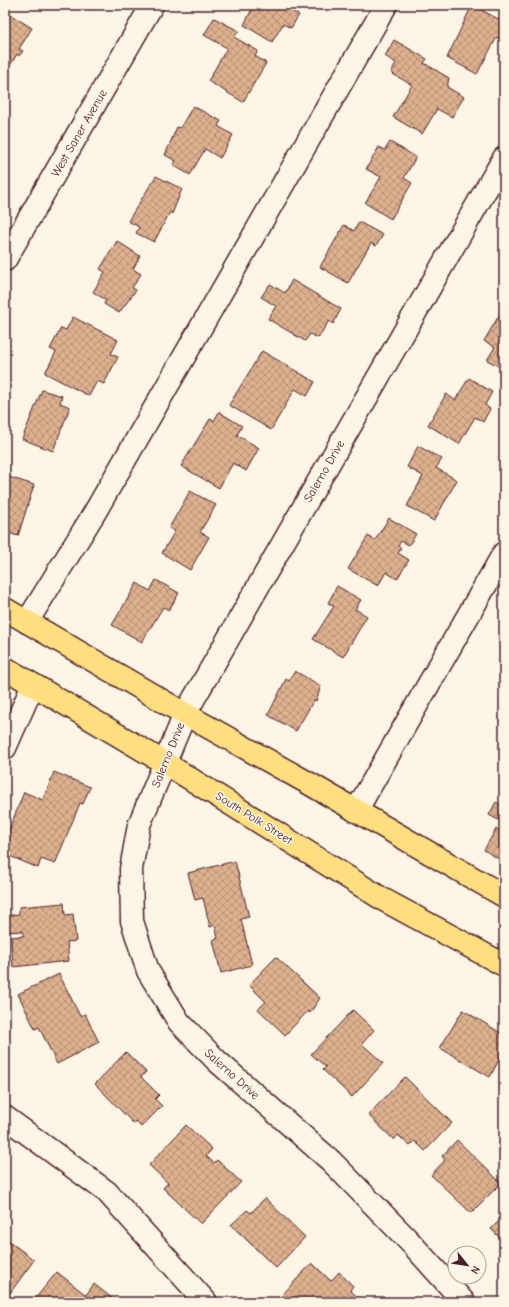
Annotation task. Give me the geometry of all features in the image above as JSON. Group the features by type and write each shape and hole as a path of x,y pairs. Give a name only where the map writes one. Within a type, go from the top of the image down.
{"main road":[{"path":"5,609 185,714 504,896"},
{"name":"South Polk Street","path":"5,668 165,763 384,900 504,965"}],"street":[{"name":"West Saner Avenue","path":"5,260 152,5"},
{"path":"27,622 95,512 386,5"},
{"name":"Salerno Drive","path":"464,1302 410,1242 331,1161 217,1061 179,1022 148,971 132,921 131,869 139,825 185,714 504,158"},
{"path":"356,811 504,553"},
{"path":"5,748 33,685"},
{"path":"5,1117 107,1192 206,1302"}],"building":[{"path":"254,5 294,5 291,10 299,15 291,28 283,24 272,42 244,25"},
{"path":"472,5 504,22 503,41 497,37 477,74 447,58"},
{"path":"6,12 32,28 19,49 23,51 19,56 17,54 5,74"},
{"path":"214,18 239,31 234,37 258,51 255,56 266,63 243,102 208,81 227,48 204,35"},
{"path":"394,40 427,59 424,63 449,78 447,87 464,97 452,117 437,109 422,134 393,117 412,85 391,73 396,63 385,56"},
{"path":"193,106 221,121 218,126 233,135 220,158 205,149 190,175 173,165 176,161 165,155 177,127 180,128"},
{"path":"390,142 416,157 404,178 412,183 391,219 365,203 381,177 366,169 379,147 385,150"},
{"path":"156,176 182,189 172,214 170,212 154,242 136,233 139,227 128,221"},
{"path":"359,222 383,235 376,246 371,243 348,283 320,267 344,225 354,231"},
{"path":"117,241 140,256 133,269 141,274 132,288 136,290 119,313 104,304 106,300 93,292 105,272 100,269"},
{"path":"292,280 341,309 333,324 329,321 318,338 310,334 305,341 268,319 276,306 261,297 270,284 285,293"},
{"path":"504,307 504,369 487,360 495,347 484,341"},
{"path":"73,317 118,340 111,354 118,357 104,384 97,381 89,396 45,373 56,352 50,349 61,328 66,330"},
{"path":"262,351 315,382 307,396 295,389 271,430 229,405"},
{"path":"469,378 492,392 485,405 490,409 483,422 475,417 459,444 428,425 446,394 455,400"},
{"path":"42,390 62,396 60,403 70,407 53,451 22,439"},
{"path":"219,412 242,426 237,435 259,448 246,471 233,463 219,488 181,466 210,419 214,421"},
{"path":"418,446 442,459 436,468 457,480 434,521 407,506 423,476 407,467"},
{"path":"6,476 34,485 18,536 5,532"},
{"path":"190,491 216,505 200,532 209,537 190,570 162,553 175,531 169,528"},
{"path":"389,518 416,534 409,545 401,541 398,546 401,548 398,553 409,560 397,579 386,572 378,586 348,569 368,536 375,540"},
{"path":"156,580 179,593 169,610 163,607 142,642 112,625 137,583 150,591"},
{"path":"337,586 361,600 355,609 367,616 343,657 313,639 334,606 328,603"},
{"path":"295,671 321,686 316,701 314,700 296,731 268,715 286,679 289,681"},
{"path":"54,772 90,787 83,804 80,803 55,864 41,859 38,868 5,854 5,840 24,792 43,800"},
{"path":"496,802 504,807 504,823 489,815"},
{"path":"504,826 504,862 484,850 496,829 501,831"},
{"path":"235,861 249,917 241,919 252,965 221,973 213,940 218,938 215,925 210,927 203,898 195,900 188,873"},
{"path":"64,903 65,915 73,914 76,941 67,942 69,961 13,967 11,937 23,936 23,931 5,932 5,910 6,916 19,914 19,907"},
{"path":"276,957 320,998 310,1013 308,1011 285,1035 258,1009 266,1002 249,985"},
{"path":"59,974 80,1016 85,1014 99,1042 57,1064 39,1027 35,1029 18,994"},
{"path":"353,1010 374,1030 362,1044 383,1063 352,1097 323,1070 326,1067 311,1054"},
{"path":"463,1010 504,1035 504,1050 490,1077 440,1048"},
{"path":"126,1052 146,1072 141,1077 159,1095 155,1099 162,1106 141,1127 136,1121 134,1124 95,1084"},
{"path":"405,1077 452,1123 425,1151 415,1141 410,1146 398,1135 394,1140 368,1115"},
{"path":"186,1125 212,1149 206,1156 214,1163 217,1160 241,1182 201,1224 163,1188 168,1183 149,1165"},
{"path":"457,1140 501,1183 471,1213 431,1175 445,1160 442,1156"},
{"path":"265,1198 305,1237 276,1268 231,1225 247,1210 251,1213"},
{"path":"504,1216 504,1250 499,1245 503,1241 491,1229"},
{"path":"5,1238 34,1260 10,1293 5,1290"},
{"path":"312,1263 331,1281 339,1272 353,1286 350,1290 363,1302 290,1302 282,1295"},
{"path":"57,1272 86,1295 94,1284 113,1299 111,1302 37,1302 34,1300"}]}
